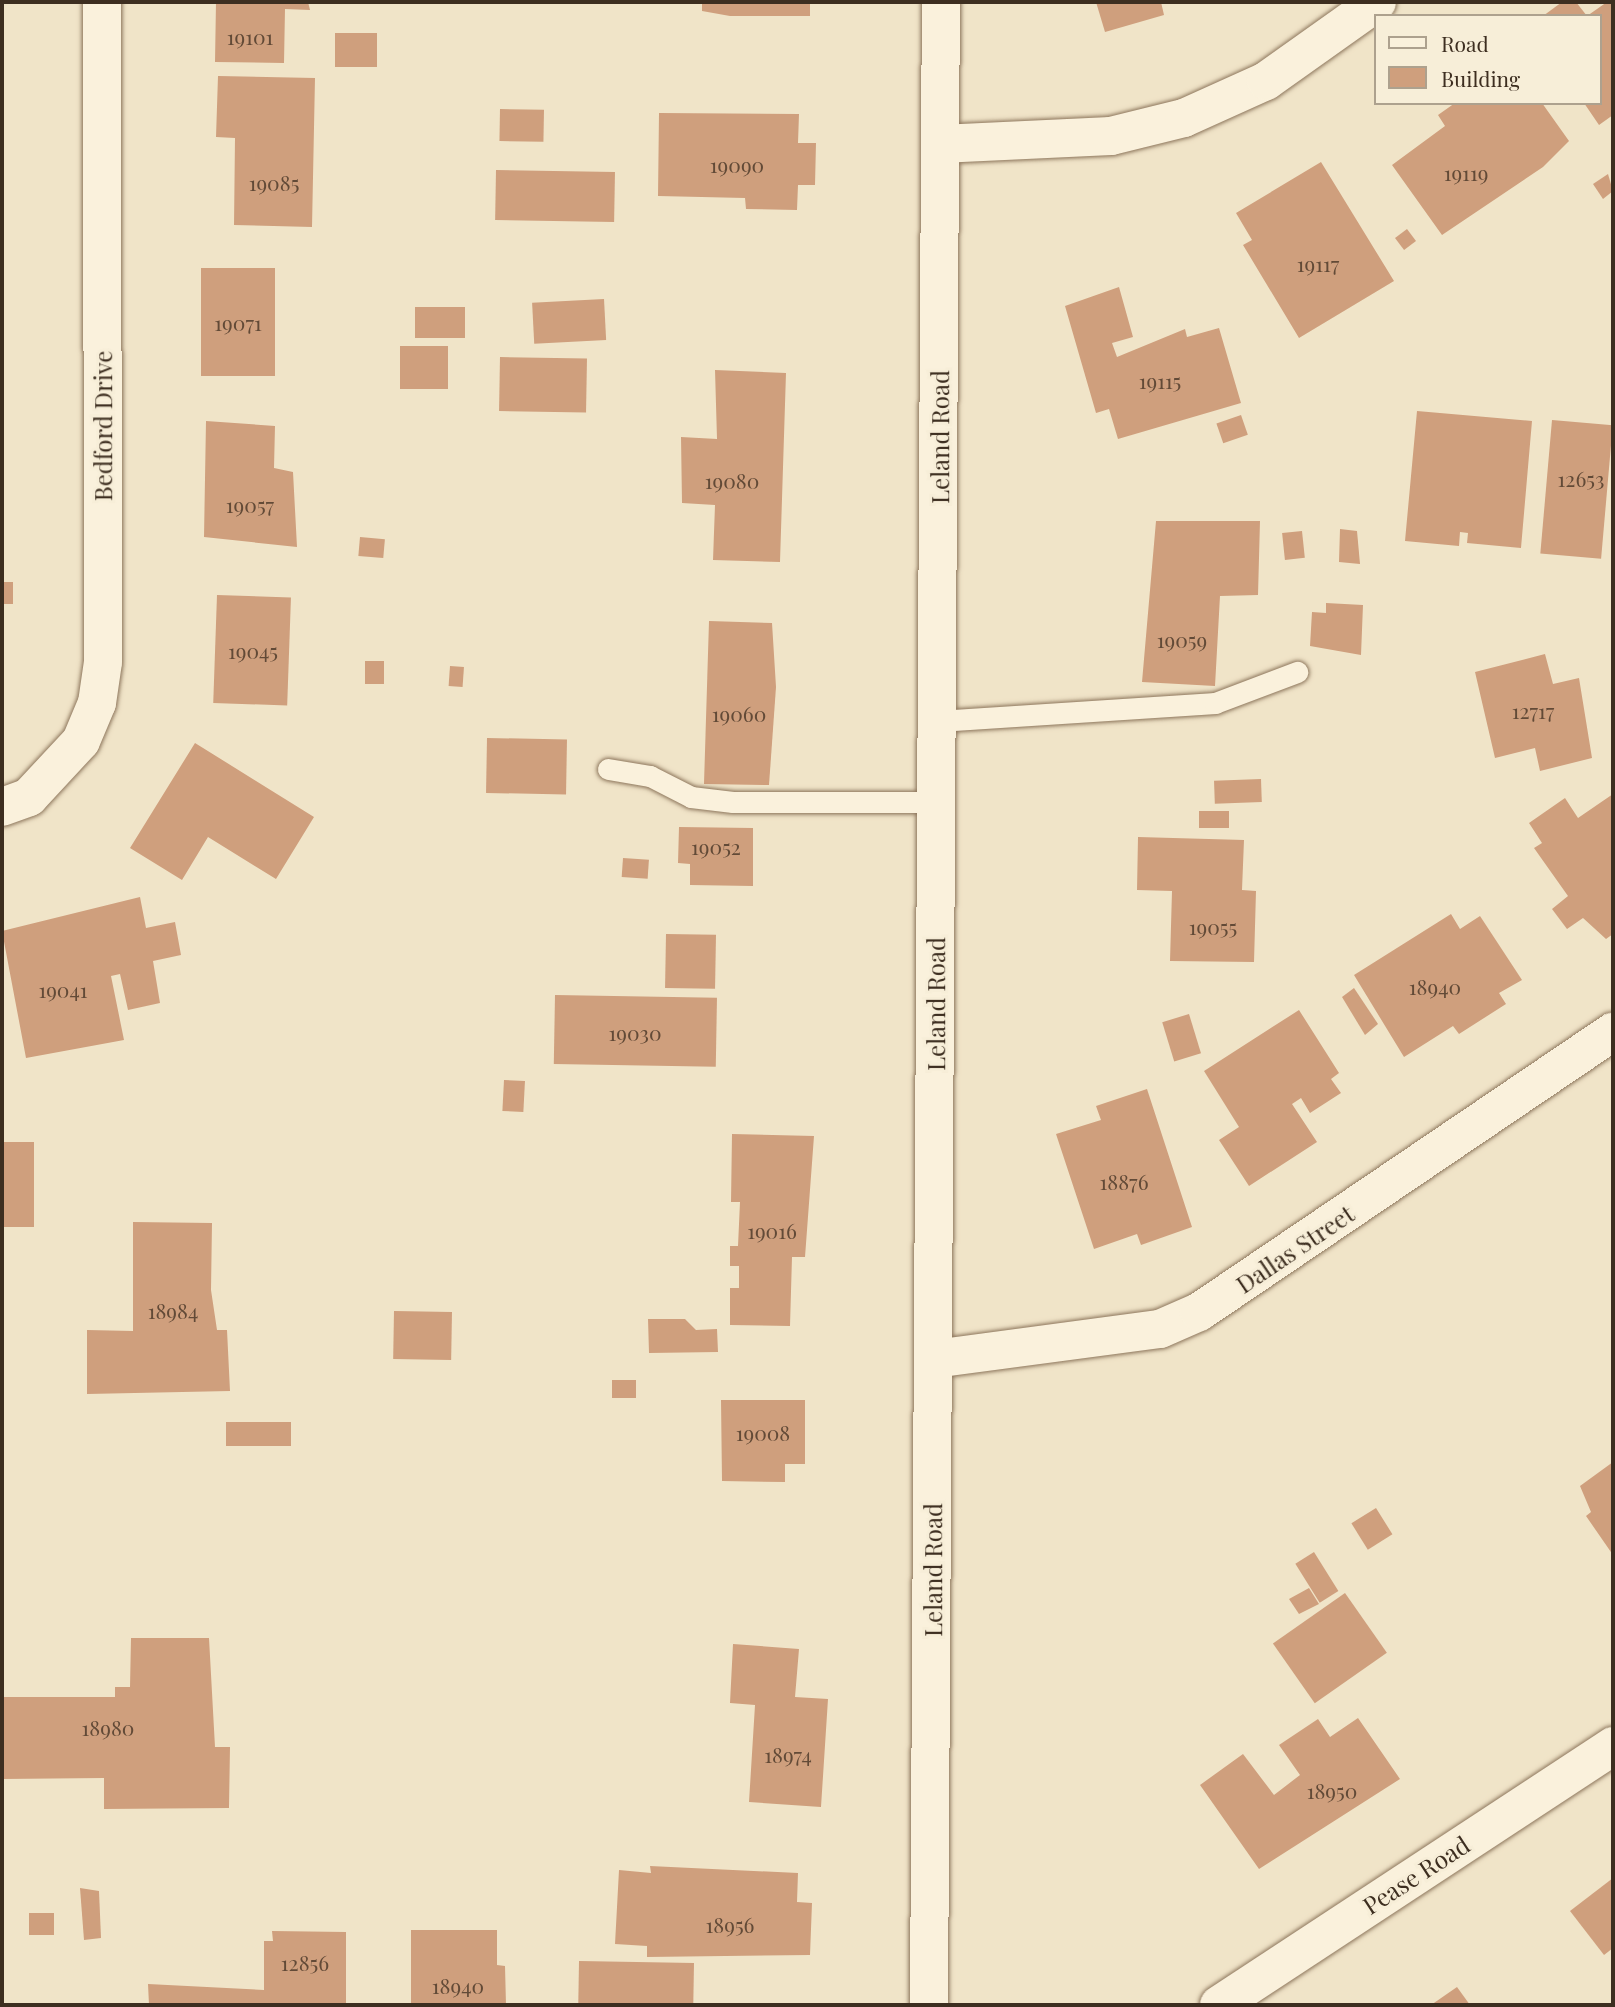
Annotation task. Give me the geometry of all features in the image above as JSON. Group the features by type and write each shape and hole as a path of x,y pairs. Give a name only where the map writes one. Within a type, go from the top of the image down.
{"street":[{"name":"Bedford Drive","path":"2,807 29,797 81,741 97,703 103,662 102,2"},
{"name":"Leland Road","path":"929,2005 941,2"},
{"path":"940,144 1111,136 1184,118 1266,81 1377,2"},
{"name":"Dallas Street","path":"934,1359 1160,1329 1199,1312 1613,1032"},
{"name":"Pease Road","path":"1224,2004 1613,1746"}],"lane":[{"path":"938,721 1215,703 1297,672"},
{"path":"608,769 650,776 691,797 733,802 937,802"}],"building":[{"path":"216,2 308,2 310,10 285,9 284,63 215,62"},
{"path":"702,2 810,2 810,16 730,16 702,11"},
{"path":"1096,2 1161,2 1164,15 1105,32"},
{"path":"1562,2 1576,2 1585,14 1546,14"},
{"path":"1607,2 1613,2 1613,115 1599,125 1585,105 1601,105 1601,14 1590,14"},
{"path":"335,33 377,33 377,67 335,67"},
{"path":"218,76 315,78 312,227 234,225 235,138 216,137"},
{"path":"1452,105 1543,105 1569,141 1543,167 1442,235 1392,165 1445,126 1438,115"},
{"path":"500,109 544,110 543,142 499,141"},
{"path":"659,113 799,114 798,143 816,143 815,185 798,185 797,210 746,209 745,198 658,196"},
{"path":"1321,162 1394,281 1299,338 1243,245 1252,240 1236,213"},
{"path":"496,170 615,172 614,222 495,220"},
{"path":"1608,174 1613,191 1603,199 1593,184"},
{"path":"1407,229 1416,241 1404,250 1395,238"},
{"path":"201,268 275,268 275,376 201,376"},
{"path":"1119,287 1133,337 1112,343 1117,357 1185,329 1187,337 1219,328 1241,403 1118,439 1109,409 1096,413 1065,306"},
{"path":"604,299 606,340 534,344 532,303"},
{"path":"415,307 465,307 465,338 415,338"},
{"path":"400,346 448,346 448,389 400,389"},
{"path":"500,357 587,359 586,413 499,411"},
{"path":"715,370 786,373 780,562 713,560 715,505 682,503 681,437 717,439"},
{"path":"1417,411 1532,421 1521,548 1467,543 1468,533 1460,532 1459,546 1405,541"},
{"path":"1241,415 1248,435 1223,443 1216,423"},
{"path":"1552,420 1613,425 1601,559 1540,553"},
{"path":"206,421 275,426 274,468 293,472 297,547 204,537"},
{"path":"1156,521 1260,521 1258,595 1220,596 1215,686 1142,682"},
{"path":"1340,529 1357,531 1360,564 1339,562"},
{"path":"1302,531 1305,558 1285,560 1282,533"},
{"path":"360,537 385,539 383,558 358,556"},
{"path":"2,582 13,582 13,604 2,604"},
{"path":"217,595 291,598 287,706 213,703"},
{"path":"1326,603 1363,605 1361,655 1310,646 1312,612 1326,613"},
{"path":"709,621 772,623 776,687 769,785 704,784"},
{"path":"1545,654 1553,684 1579,678 1592,758 1540,771 1535,748 1495,758 1475,672"},
{"path":"365,661 384,661 384,684 365,684"},
{"path":"450,666 464,667 463,687 449,686"},
{"path":"487,738 567,739 566,794 486,793"},
{"path":"195,743 314,817 276,879 208,837 182,880 130,848"},
{"path":"1261,779 1262,802 1215,804 1214,781"},
{"path":"1613,794 1613,934 1606,939 1583,918 1567,929 1552,909 1568,896 1534,848 1542,843 1529,823 1565,798 1578,818"},
{"path":"1199,811 1229,811 1229,828 1199,828"},
{"path":"679,827 753,828 753,886 690,885 690,864 678,863"},
{"path":"1138,837 1244,840 1242,890 1256,891 1254,962 1170,961 1172,891 1137,890"},
{"path":"623,858 649,860 648,879 622,877"},
{"path":"140,897 146,928 175,922 181,955 153,961 160,1003 128,1010 120,974 111,976 124,1040 26,1058 2,931"},
{"path":"1451,914 1460,929 1480,916 1522,980 1499,993 1506,1004 1459,1034 1453,1026 1404,1057 1354,975"},
{"path":"666,934 716,935 715,989 665,988"},
{"path":"1354,988 1378,1024 1365,1035 1342,997"},
{"path":"555,995 717,998 716,1067 554,1064"},
{"path":"1299,1010 1339,1073 1331,1079 1341,1093 1310,1113 1301,1098 1292,1104 1317,1142 1249,1186 1219,1140 1239,1127 1204,1071"},
{"path":"1189,1014 1201,1053 1174,1061 1162,1022"},
{"path":"504,1080 525,1081 523,1112 502,1111"},
{"path":"1147,1089 1192,1227 1141,1245 1137,1234 1094,1249 1056,1134 1101,1120 1096,1106"},
{"path":"732,1134 814,1136 805,1257 792,1257 790,1326 730,1325 730,1288 739,1288 739,1266 730,1266 730,1246 738,1246 740,1202 731,1202"},
{"path":"2,1142 34,1142 34,1227 2,1227"},
{"path":"133,1222 212,1223 211,1290 217,1330 227,1330 230,1391 87,1394 87,1330 133,1331"},
{"path":"394,1311 452,1312 451,1360 393,1359"},
{"path":"648,1319 685,1319 696,1330 717,1329 718,1352 649,1353"},
{"path":"612,1380 636,1380 636,1398 612,1398"},
{"path":"721,1400 805,1400 805,1464 785,1464 785,1482 722,1481"},
{"path":"226,1422 291,1422 291,1446 226,1446"},
{"path":"1613,1462 1613,1555 1586,1516 1591,1512 1580,1486"},
{"path":"1376,1508 1392,1534 1368,1550 1351,1523"},
{"path":"1314,1552 1338,1591 1320,1603 1295,1564"},
{"path":"1309,1588 1319,1604 1299,1614 1289,1599"},
{"path":"1345,1593 1387,1653 1315,1703 1273,1643"},
{"path":"131,1638 209,1638 215,1747 230,1747 229,1808 104,1809 104,1778 2,1779 2,1697 115,1697 115,1687 130,1687"},
{"path":"733,1644 799,1649 795,1697 828,1699 821,1807 749,1802 755,1705 730,1703"},
{"path":"1358,1718 1400,1779 1259,1869 1200,1785 1243,1754 1274,1795 1300,1775 1279,1745 1318,1719 1330,1737"},
{"path":"650,1866 798,1873 797,1902 812,1903 810,1955 647,1957 647,1946 615,1944 619,1870 651,1873"},
{"path":"1613,1878 1613,1948 1604,1955 1570,1911"},
{"path":"80,1888 99,1891 101,1938 84,1940"},
{"path":"29,1913 54,1913 54,1935 29,1935"},
{"path":"411,1930 497,1930 497,1965 505,1966 506,2005 411,2005"},
{"path":"272,1931 346,1932 346,2005 149,2005 148,1984 264,1990 264,1941 273,1941"},
{"path":"579,1961 694,1963 693,2005 578,2003"},
{"path":"1457,1987 1470,2005 1431,2005"}]}
